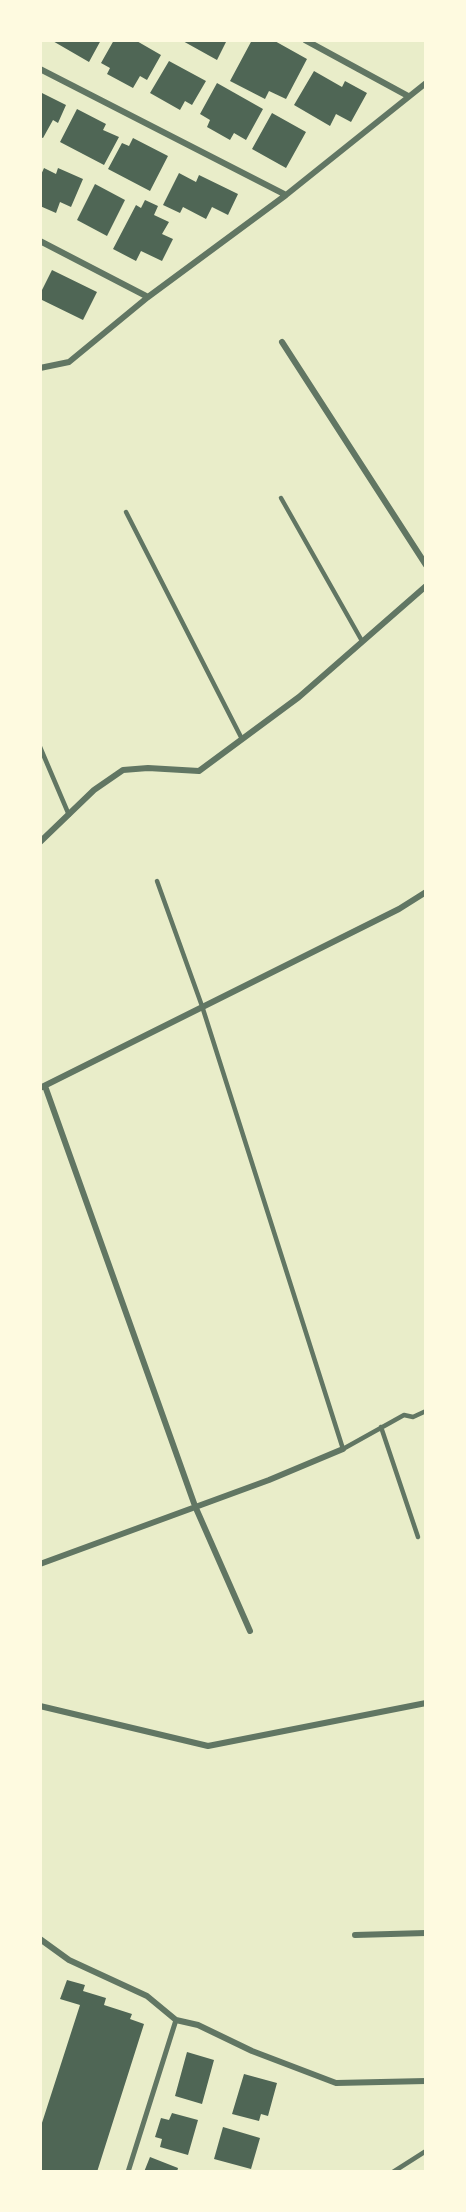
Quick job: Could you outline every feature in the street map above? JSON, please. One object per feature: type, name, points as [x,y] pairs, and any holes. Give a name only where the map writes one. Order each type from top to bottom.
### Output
[{"type":"street","points":[[305,40],[408,96]]},
{"type":"street","points":[[40,69],[286,195]]},
{"type":"street","points":[[40,368],[69,362],[148,297],[286,195],[426,83]]},
{"type":"street","points":[[40,241],[148,297]]},
{"type":"street","points":[[282,342],[426,565]]},
{"type":"street","points":[[40,842],[94,790],[123,771],[148,768],[199,771],[299,697],[426,586]]},
{"type":"street","points":[[250,1631],[195,1506],[43,1087],[399,909],[426,892]]},
{"type":"street","points":[[40,1564],[268,1480],[343,1449]]},
{"type":"street","points":[[40,1706],[208,1746],[426,1703]]},
{"type":"street","points":[[355,1935],[426,1933]]},
{"type":"street","points":[[40,1939],[69,1960],[147,1996],[176,2020],[198,2025],[252,2050],[336,2083],[426,2081]]},
{"type":"street","points":[[128,2172],[176,2020]]},
{"type":"lane","points":[[281,498],[362,641]]},
{"type":"lane","points":[[126,512],[242,739]]},
{"type":"lane","points":[[40,747],[69,814]]},
{"type":"lane","points":[[157,881],[202,1006],[343,1449],[404,1415],[412,1418],[426,1411]]},
{"type":"lane","points":[[381,1428],[418,1536]]},
{"type":"lane","points":[[393,2172],[426,2151]]},
{"type":"building","points":[[51,40],[101,40],[89,62]]},
{"type":"building","points":[[114,40],[135,40],[161,55],[147,80],[140,76],[133,88],[107,74],[110,68],[101,63]]},
{"type":"building","points":[[181,40],[227,40],[217,60]]},
{"type":"building","points":[[252,40],[273,40],[307,59],[286,99],[269,91],[265,99],[230,81]]},
{"type":"building","points":[[169,61],[206,81],[192,105],[185,101],[180,110],[150,93]]},
{"type":"building","points":[[314,71],[342,87],[345,81],[367,93],[351,122],[336,114],[330,126],[294,105]]},
{"type":"building","points":[[217,83],[263,109],[246,140],[234,133],[230,140],[207,127],[210,120],[200,114]]},
{"type":"building","points":[[40,92],[66,105],[58,123],[53,120],[43,138],[40,137]]},
{"type":"building","points":[[77,109],[106,124],[103,130],[119,137],[104,165],[60,142]]},
{"type":"building","points":[[272,113],[306,132],[286,168],[252,149]]},
{"type":"building","points":[[133,138],[168,156],[150,191],[108,169],[122,143],[129,146]]},
{"type":"building","points":[[44,168],[56,174],[58,168],[83,179],[71,207],[60,202],[56,213],[40,206],[40,177]]},
{"type":"building","points":[[179,173],[196,182],[199,175],[238,194],[228,215],[212,207],[206,219],[183,207],[180,213],[163,205]]},
{"type":"building","points":[[95,184],[125,200],[107,236],[77,220]]},
{"type":"building","points":[[145,200],[158,206],[154,215],[169,222],[162,234],[173,239],[162,261],[141,251],[136,261],[113,249],[136,205],[141,208]]},
{"type":"building","points":[[52,270],[97,292],[83,320],[40,299],[40,294]]},
{"type":"building","points":[[67,1980],[85,1985],[83,1991],[106,1998],[104,2005],[132,2014],[130,2019],[144,2024],[97,2172],[40,2172],[40,2129],[80,2005],[60,1999]]},
{"type":"building","points":[[187,2052],[214,2060],[202,2104],[175,2096]]},
{"type":"building","points":[[244,2074],[277,2083],[268,2116],[261,2114],[259,2121],[232,2114]]},
{"type":"building","points":[[172,2113],[198,2120],[188,2155],[160,2147],[162,2139],[155,2137],[161,2118],[169,2120]]},
{"type":"building","points":[[223,2127],[260,2138],[251,2169],[214,2159]]},
{"type":"building","points":[[150,2157],[178,2168],[177,2172],[144,2172]]}]
